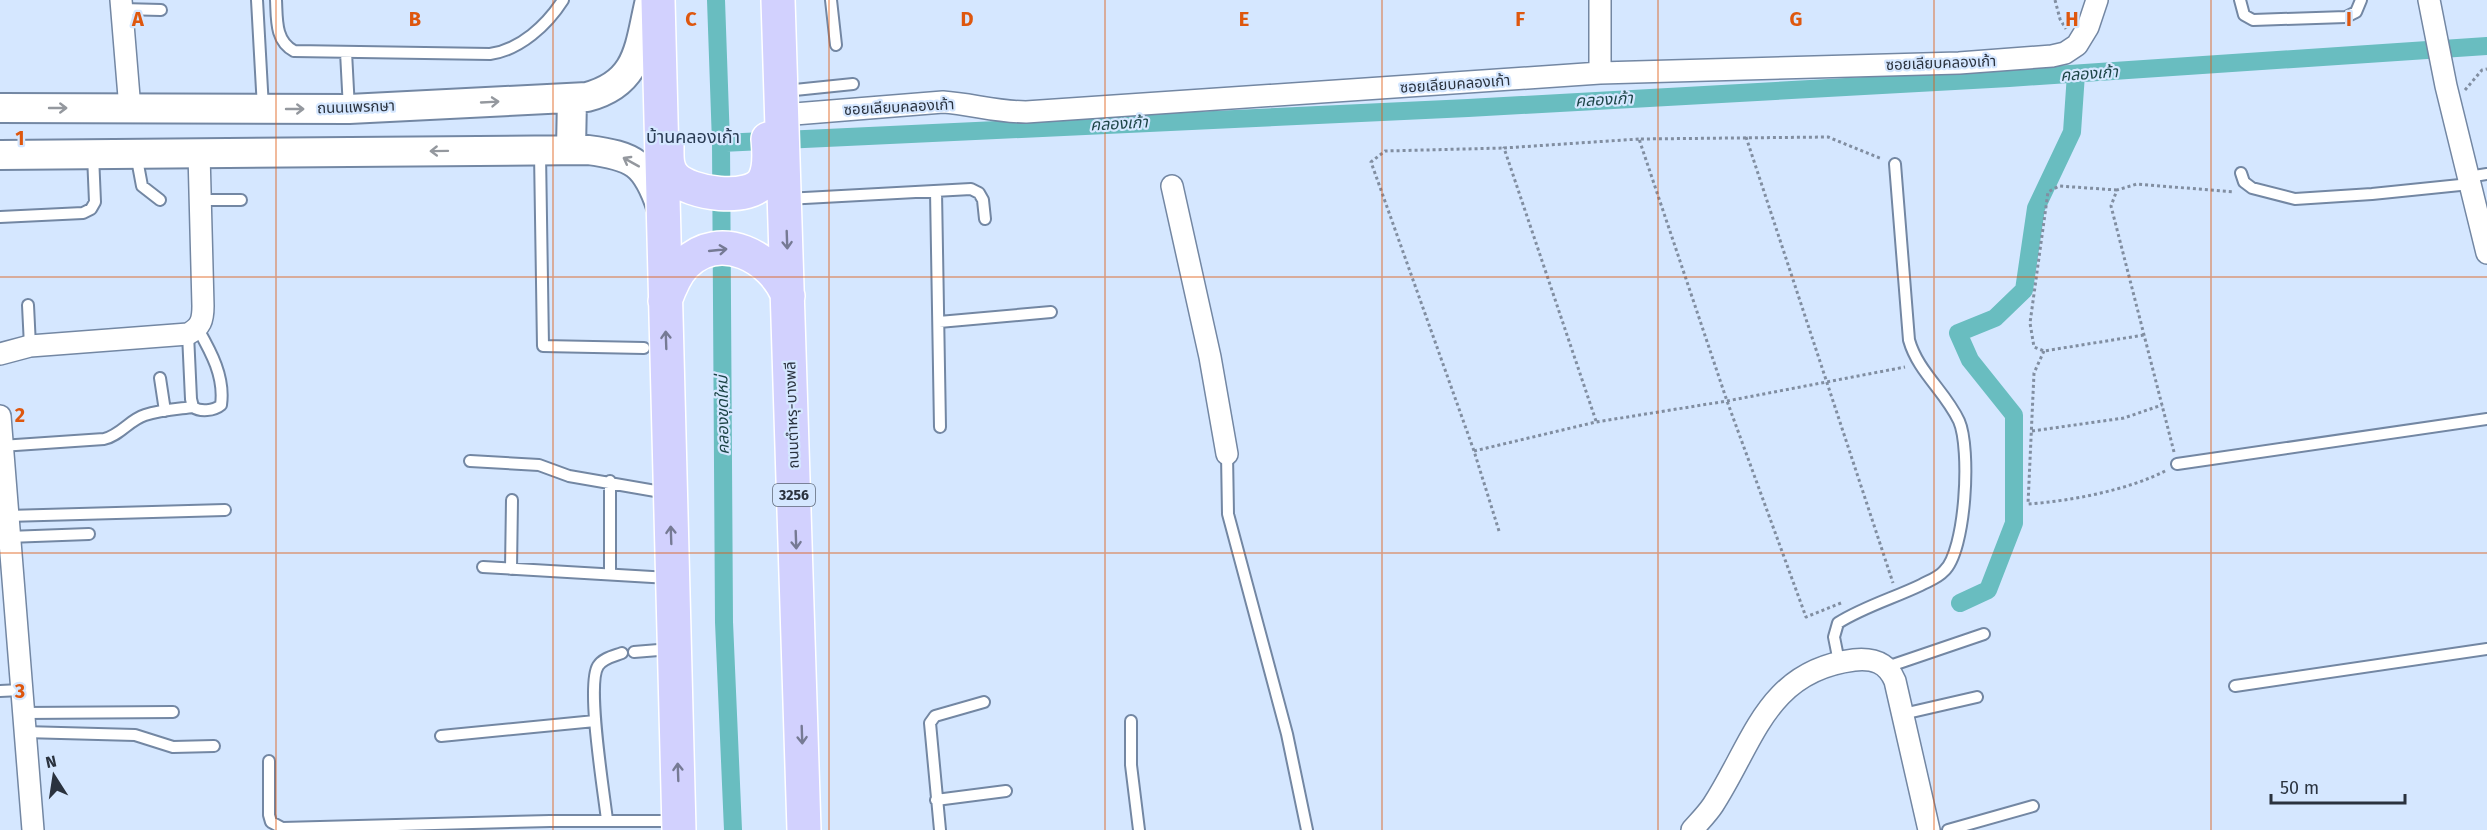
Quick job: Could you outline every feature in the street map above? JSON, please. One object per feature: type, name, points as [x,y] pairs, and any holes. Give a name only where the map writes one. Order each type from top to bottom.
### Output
[{"type":"main road","name":"ถนนแพรกษา","points":[[0,108],[349,109],[572,98],[602,93],[614,87],[629,73],[635,62],[650,0]]},
{"type":"main road","points":[[658,0],[679,825]]},
{"type":"main road","points":[[664,0],[667,161],[671,174],[684,184],[714,193],[734,194],[759,187],[776,161]]},
{"type":"main road","name":"ถนนตำหรุ-บางพลี","points":[[779,12],[776,161],[786,199],[804,830]]},
{"type":"main road","points":[[571,149],[572,98]]},
{"type":"main road","points":[[0,155],[571,149],[610,153],[631,161],[648,175],[662,209]]},
{"type":"main road","points":[[664,301],[672,283],[686,264],[701,253],[719,249],[735,250],[753,255],[763,261],[779,276],[788,296]]},
{"type":"street","points":[[1600,0],[1600,73]]},
{"type":"street","points":[[2078,45],[2088,27],[2097,0]]},
{"type":"street","points":[[2429,0],[2432,24],[2448,92],[2475,178],[2487,254]]},
{"type":"street","points":[[122,5],[130,108]]},
{"type":"street","name":"ซอยเลียบคลองเก้า","points":[[778,114],[943,102],[969,104],[1009,112],[1026,112],[1600,73],[1996,61],[2052,56],[2065,53],[2078,45]]},
{"type":"street","points":[[0,354],[30,346],[193,331],[203,318],[199,153]]},
{"type":"street","points":[[1172,186],[1210,357],[1227,454]]},
{"type":"street","points":[[0,416],[8,526],[7,597],[21,690],[33,830]]},
{"type":"street","points":[[1692,830],[1712,807],[1757,724],[1770,705],[1791,683],[1813,670],[1839,662],[1867,659],[1887,667],[1895,681],[1929,830]]},
{"type":"lane","points":[[257,0],[263,109]]},
{"type":"lane","points":[[276,0],[277,26],[285,47],[294,51],[498,53],[511,48],[533,33],[553,14],[563,0]]},
{"type":"lane","points":[[831,0],[836,45]]},
{"type":"lane","points":[[2240,0],[2244,15],[2253,20],[2346,17],[2356,12],[2361,0]]},
{"type":"lane","points":[[122,5],[161,10]]},
{"type":"lane","points":[[346,52],[349,109]]},
{"type":"lane","points":[[778,114],[853,84]]},
{"type":"lane","points":[[540,149],[543,346],[644,348]]},
{"type":"lane","points":[[135,154],[142,186],[160,200]]},
{"type":"lane","points":[[0,217],[83,213],[92,209],[95,202],[93,155]]},
{"type":"lane","points":[[1839,662],[1834,637],[1838,623],[1898,596],[1945,571],[1953,557],[1965,494],[1965,450],[1962,429],[1954,409],[1919,365],[1909,340],[1895,164]]},
{"type":"lane","points":[[2241,173],[2244,182],[2252,188],[2295,199],[2372,194],[2475,178]]},
{"type":"lane","points":[[786,199],[971,189],[979,193],[983,201],[985,219]]},
{"type":"lane","points":[[936,191],[940,427]]},
{"type":"lane","points":[[199,200],[241,200]]},
{"type":"lane","points":[[28,305],[30,346]]},
{"type":"lane","points":[[939,322],[1051,312]]},
{"type":"lane","points":[[1,441],[104,439],[116,436],[136,419],[146,414],[193,407],[199,411],[217,409],[222,399],[218,368],[193,331]]},
{"type":"lane","points":[[193,331],[193,407]]},
{"type":"lane","points":[[160,378],[165,411]]},
{"type":"lane","points":[[2177,464],[2487,419]]},
{"type":"lane","points":[[1227,454],[1228,514],[1287,734],[1307,830]]},
{"type":"lane","points":[[470,461],[539,465],[568,476],[610,481],[670,494]]},
{"type":"lane","points":[[610,481],[610,574]]},
{"type":"lane","points":[[511,568],[512,500]]},
{"type":"lane","points":[[8,526],[225,510]]},
{"type":"lane","points":[[8,526],[89,534]]},
{"type":"lane","points":[[483,567],[672,578]]},
{"type":"lane","points":[[1887,667],[1984,634]]},
{"type":"lane","points":[[607,820],[595,721],[595,673],[599,664],[607,658],[628,653],[674,649]]},
{"type":"lane","points":[[2235,686],[2487,649]]},
{"type":"lane","points":[[0,691],[21,690]]},
{"type":"lane","points":[[1903,714],[1977,697]]},
{"type":"lane","points":[[940,830],[930,723],[935,716],[984,702]]},
{"type":"lane","points":[[24,723],[173,712]]},
{"type":"lane","points":[[441,736],[595,721]]},
{"type":"lane","points":[[1131,721],[1131,765],[1140,830]]},
{"type":"lane","points":[[24,723],[135,735],[173,747],[214,746]]},
{"type":"lane","points":[[269,761],[271,822],[282,828],[364,828],[607,820],[679,825]]},
{"type":"lane","points":[[936,800],[1006,791]]},
{"type":"lane","points":[[1948,830],[2033,806]]},
{"type":"path","points":[[2055,0],[2060,18],[2078,45]]},
{"type":"path","points":[[2448,92],[2471,86],[2477,75],[2487,69]]},
{"type":"path","points":[[1746,137],[1898,596]]},
{"type":"path","points":[[1499,531],[1474,451],[1371,162],[1385,151],[1504,148],[1639,139],[1828,137],[1895,164]]},
{"type":"path","points":[[1639,139],[1727,401],[1806,617],[1850,599]]},
{"type":"path","points":[[1504,148],[1596,422]]},
{"type":"path","points":[[2144,335],[2044,351],[2034,347],[2030,323],[2048,192],[2059,186],[2116,190],[2137,184],[2239,192]]},
{"type":"path","points":[[2044,351],[2034,373],[2028,504],[2092,494],[2153,477],[2177,464],[2111,206],[2116,190]]},
{"type":"path","points":[[1474,451],[1596,422],[1727,401],[1919,365]]},
{"type":"path","points":[[2032,431],[2124,418],[2162,405]]},
{"type":"path","points":[[1882,586],[1893,582]]},
{"type":"waterway","name":"คลองขุดใหม่","points":[[716,0],[721,143],[724,622],[733,830]]},
{"type":"waterway","name":"คลองเก้า","points":[[721,143],[1468,108],[2009,78],[2487,46]]},
{"type":"waterway","points":[[1960,603],[1988,590],[2014,523],[2014,415],[1970,360],[1958,333],[1995,318],[2024,290],[2036,208],[2072,132],[2076,74]]},
{"type":"district","name":"บ้านคลองเก้า","points":[[693,137]]}]
